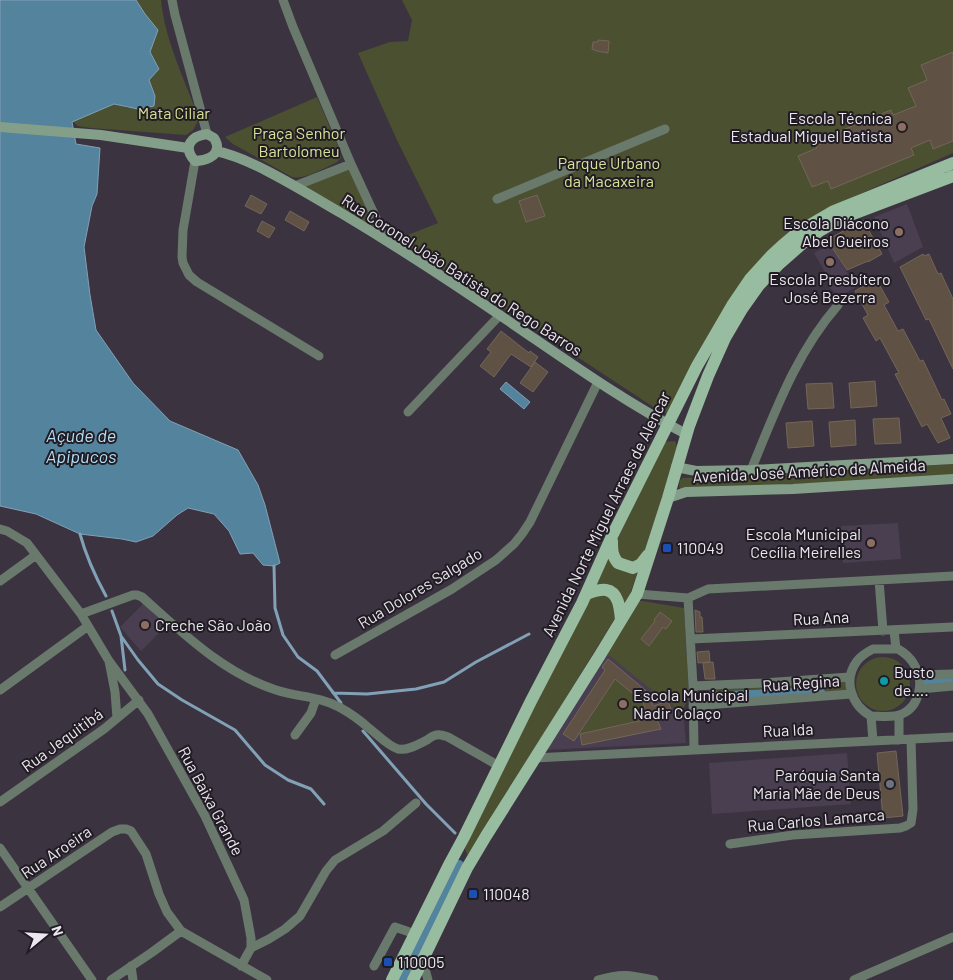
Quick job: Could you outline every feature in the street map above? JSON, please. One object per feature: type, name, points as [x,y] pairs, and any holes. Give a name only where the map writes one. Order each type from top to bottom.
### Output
[{"type":"main road","name":"Avenida Norte Miguel Arraes de Alencar","points":[[392,980],[586,594],[667,424],[697,366],[733,304],[750,279],[771,256],[798,232],[834,211],[953,163]]},
{"type":"main road","points":[[413,980],[467,868],[637,594],[668,498],[686,434],[725,338],[742,309],[759,285],[778,264],[821,230],[840,219],[953,176]]},
{"type":"main road","points":[[612,536],[612,551],[618,563],[633,568],[641,564],[649,554]]},
{"type":"main road","points":[[586,594],[605,589],[612,592],[617,598],[621,620]]},
{"type":"street","points":[[172,0],[207,134]]},
{"type":"street","points":[[283,0],[292,27],[350,164],[386,240]]},
{"type":"street","points":[[0,127],[101,135],[188,148]]},
{"type":"street","points":[[497,198],[665,129]]},
{"type":"street","points":[[195,161],[201,161],[212,156],[217,146],[214,138],[207,134],[200,135],[190,143],[188,148],[195,161],[183,230],[183,263],[189,276],[319,356]]},
{"type":"street","name":"Rua Coronel João Batista do Rego Barros","points":[[216,151],[231,154],[295,186],[386,240],[598,382],[686,434]]},
{"type":"street","points":[[295,186],[350,164]]},
{"type":"street","points":[[751,470],[782,394],[792,375],[815,335],[838,305]]},
{"type":"street","points":[[408,412],[500,315]]},
{"type":"street","name":"Rua Dolores Salgado","points":[[335,655],[452,589],[496,560],[514,544],[530,522],[598,382]]},
{"type":"street","name":"Avenida José Américo de Almeida","points":[[676,467],[696,471],[751,470],[953,460]]},
{"type":"street","name":"Avenida José Américo de Almeida","points":[[668,498],[686,492],[793,489],[953,479]]},
{"type":"street","points":[[0,529],[7,531],[26,543],[81,614],[109,661],[115,692],[117,718]]},
{"type":"street","points":[[0,581],[36,555]]},
{"type":"street","points":[[637,594],[688,598],[708,589],[953,576]]},
{"type":"street","points":[[879,580],[883,631]]},
{"type":"street","points":[[81,614],[137,595],[142,597],[187,637],[229,668],[276,690],[316,699],[339,707],[399,750],[407,749],[433,736],[441,735],[448,737],[498,766]]},
{"type":"street","points":[[688,598],[693,686],[694,750]]},
{"type":"street","points":[[0,690],[88,626]]},
{"type":"street","name":"Rua Ana","points":[[691,639],[953,627]]},
{"type":"street","points":[[894,630],[896,649]]},
{"type":"street","points":[[872,631],[873,649]]},
{"type":"street","points":[[873,649],[896,649],[910,658],[919,675],[920,689],[917,699],[909,710],[899,715],[871,716],[856,704],[851,694],[850,677],[852,669],[864,654],[873,649]]},
{"type":"street","name":"Rua Baixa Grande","points":[[109,661],[148,714],[205,816],[244,900],[251,948]]},
{"type":"street","points":[[919,675],[953,674]]},
{"type":"street","name":"Rua Regina","points":[[693,686],[850,677]]},
{"type":"street","points":[[920,689],[953,686]]},
{"type":"street","name":"Rua Regina","points":[[693,706],[851,694]]},
{"type":"street","points":[[295,735],[311,713],[316,699]]},
{"type":"street","name":"Rua Jequitibá","points":[[0,802],[65,757],[139,700]]},
{"type":"street","points":[[899,715],[899,740]]},
{"type":"street","points":[[871,716],[873,741]]},
{"type":"street","name":"Rua Ida","points":[[534,758],[953,737]]},
{"type":"street","name":"Rua Carlos Lamarca","points":[[730,844],[793,835],[878,830],[906,826],[911,823],[913,817],[911,739]]},
{"type":"street","points":[[241,966],[251,948],[269,940],[300,916],[326,871],[336,860],[384,831],[416,802]]},
{"type":"street","name":"Rua Aroeira","points":[[0,908],[112,832],[126,829],[131,830],[146,854],[158,894],[167,912],[181,931]]},
{"type":"street","points":[[0,848],[92,980]]},
{"type":"street","points":[[374,966],[395,927],[414,934]]},
{"type":"street","points":[[111,980],[181,931],[267,980]]},
{"type":"street","points":[[854,980],[866,978],[953,938]]},
{"type":"street","points":[[422,962],[428,980]]},
{"type":"street","points":[[131,966],[133,980]]},
{"type":"street","points":[[598,980],[616,975],[632,975],[654,980]]},
{"type":"shaded area","name":"Escola Diácono Abel Gueiros","points":[[907,204],[923,247],[894,263],[874,217]]},
{"type":"shaded area","name":"Escola Presbítero José Bezerra","points":[[830,244],[856,287],[839,297],[830,288],[822,274],[825,272],[814,253]]},
{"type":"shaded area","name":"Escola Municipal Cecília Meirelles","points":[[898,523],[901,559],[843,563],[841,526]]},
{"type":"shaded area","name":"Creche São João","points":[[144,603],[169,623],[141,651],[120,627]]},
{"type":"shaded area","name":"Escola Municipal Nadir Colaço","points":[[607,654],[662,697],[668,698],[676,710],[683,710],[686,743],[546,750]]},
{"type":"shaded area","points":[[847,753],[851,804],[712,814],[709,763]]},
{"type":"green space","name":"Mata Ciliar","points":[[136,0],[161,0],[171,45],[199,119],[193,130],[186,135],[91,128],[78,126],[72,121],[114,104],[128,108],[155,96],[148,80],[159,68],[150,52],[145,14]]},
{"type":"green space","name":"Parque Urbano da Macaxeira","points":[[402,0],[953,0],[953,153],[837,204],[788,232],[671,410],[667,413],[661,412],[398,239],[438,223],[396,138],[358,53],[390,42],[408,41],[412,20]]},
{"type":"green space","name":"Praça Senhor Bartolomeu","points":[[317,97],[340,151],[341,158],[337,162],[314,173],[303,177],[292,177],[233,144],[225,137]]},
{"type":"green space","name":"Praça Senhor Bartolomeu","points":[[350,167],[379,237],[300,186]]},
{"type":"green space","points":[[675,441],[677,447],[661,503],[630,594],[468,856],[464,847],[612,551],[663,442]]},
{"type":"green space","points":[[953,464],[953,476],[681,490],[679,487],[680,480],[683,478]]},
{"type":"green space","points":[[639,601],[684,608],[689,696],[683,710],[676,710],[668,698],[662,698],[607,654]]},
{"type":"green space","points":[[883,657],[893,659],[902,665],[908,674],[910,684],[908,694],[902,703],[893,709],[883,711],[873,709],[864,703],[858,694],[856,684],[858,674],[864,665],[873,659]]},
{"type":"green space","points":[[615,679],[643,702],[648,719],[580,734],[580,733]]},
{"type":"green space","points":[[850,679],[851,693],[694,705],[694,692]]},
{"type":"water","name":"Açude de Apipucos","points":[[0,0],[136,0],[158,30],[150,52],[159,69],[149,80],[155,96],[154,106],[138,109],[114,104],[72,122],[76,144],[100,148],[97,194],[92,206],[84,247],[96,330],[133,383],[170,421],[238,450],[258,485],[265,505],[280,563],[274,566],[263,565],[253,553],[240,554],[229,531],[214,514],[188,508],[153,536],[136,542],[80,534],[36,514],[0,506]]},
{"type":"water","points":[[506,382],[530,402],[524,409],[500,389]]},
{"type":"building","points":[[598,40],[609,41],[608,53],[592,49],[593,42],[598,42]]},
{"type":"building","name":"Escola Técnica Estadual Miguel Batista","points":[[953,52],[953,141],[933,149],[930,140],[911,148],[914,155],[831,189],[828,181],[812,187],[798,156],[817,148],[816,146],[823,143],[821,139],[891,110],[893,115],[916,106],[908,88],[927,80],[921,65]]},
{"type":"building","points":[[251,195],[267,204],[261,214],[245,206]]},
{"type":"building","points":[[537,195],[545,216],[526,222],[519,201]]},
{"type":"building","points":[[290,211],[309,222],[304,231],[285,220]]},
{"type":"building","points":[[863,220],[882,254],[847,270],[827,240]]},
{"type":"building","points":[[262,221],[275,228],[269,238],[257,231]]},
{"type":"building","points":[[923,254],[924,256],[929,254],[938,274],[941,273],[953,299],[953,369],[929,319],[926,320],[900,267]]},
{"type":"building","points":[[876,279],[889,302],[884,305],[898,331],[903,329],[920,361],[923,360],[942,400],[944,399],[951,414],[941,418],[950,438],[938,443],[927,424],[922,427],[895,374],[899,373],[880,338],[876,341],[863,318],[868,315],[855,291]]},
{"type":"building","points":[[501,331],[529,353],[530,351],[538,357],[531,367],[511,354],[494,377],[480,366],[491,352],[487,349]]},
{"type":"building","points":[[535,362],[548,372],[533,392],[520,383]]},
{"type":"building","points":[[875,381],[877,406],[851,408],[849,383]]},
{"type":"building","points":[[832,383],[834,408],[808,409],[806,384]]},
{"type":"building","points":[[899,418],[901,443],[875,444],[873,419]]},
{"type":"building","points":[[855,420],[856,445],[831,447],[829,422]]},
{"type":"building","points":[[812,421],[814,446],[788,448],[786,423]]},
{"type":"building","points":[[695,610],[700,612],[700,617],[702,617],[703,632],[696,632]]},
{"type":"building","points":[[660,612],[672,621],[666,629],[663,627],[649,646],[641,639]]},
{"type":"building","points":[[709,651],[710,662],[698,663],[697,652]]},
{"type":"building","points":[[608,659],[650,694],[653,706],[668,701],[671,709],[655,715],[661,729],[582,745],[580,734],[648,719],[643,702],[615,679],[574,741],[563,734],[605,670],[602,667]]},
{"type":"building","points":[[713,662],[715,679],[705,679],[703,663]]},
{"type":"building","name":"Paróquia Santa Maria Mãe de Deus","points":[[896,751],[903,816],[883,818],[877,753]]},
{"type":"waterway","points":[[80,534],[91,566],[106,596]]},
{"type":"waterway","points":[[274,566],[275,608],[283,635],[298,657],[317,671],[341,703]]},
{"type":"waterway","points":[[112,611],[121,636],[158,684],[235,730],[265,765],[288,780],[311,789],[324,804]]},
{"type":"waterway","points":[[333,693],[367,694],[416,689],[444,682],[476,662],[529,634]]},
{"type":"waterway","points":[[121,636],[125,670]]},
{"type":"waterway","points":[[925,681],[953,680]]},
{"type":"waterway","points":[[703,697],[820,692]]},
{"type":"waterway","points":[[363,731],[426,804],[455,833]]},
{"type":"waterway","points":[[402,980],[459,865]]},
{"type":"place","name":"Escola Técnica Estadual Miguel Batista","points":[[902,127]]},
{"type":"place","name":"Escola Diácono Abel Gueiros","points":[[899,232]]},
{"type":"place","name":"Escola Presbítero José Bezerra","points":[[830,262]]},
{"type":"place","name":"Escola Municipal Cecília Meirelles","points":[[871,543]]},
{"type":"place","name":"110049","points":[[667,548]]},
{"type":"place","name":"Creche São João","points":[[145,625]]},
{"type":"place","name":"Busto de....","points":[[884,681]]},
{"type":"place","name":"Escola Municipal Nadir Colaço","points":[[623,704]]},
{"type":"place","name":"Paróquia Santa Maria Mãe de Deus","points":[[890,784]]},
{"type":"place","name":"110048","points":[[473,894]]},
{"type":"place","name":"110005","points":[[388,962]]}]
